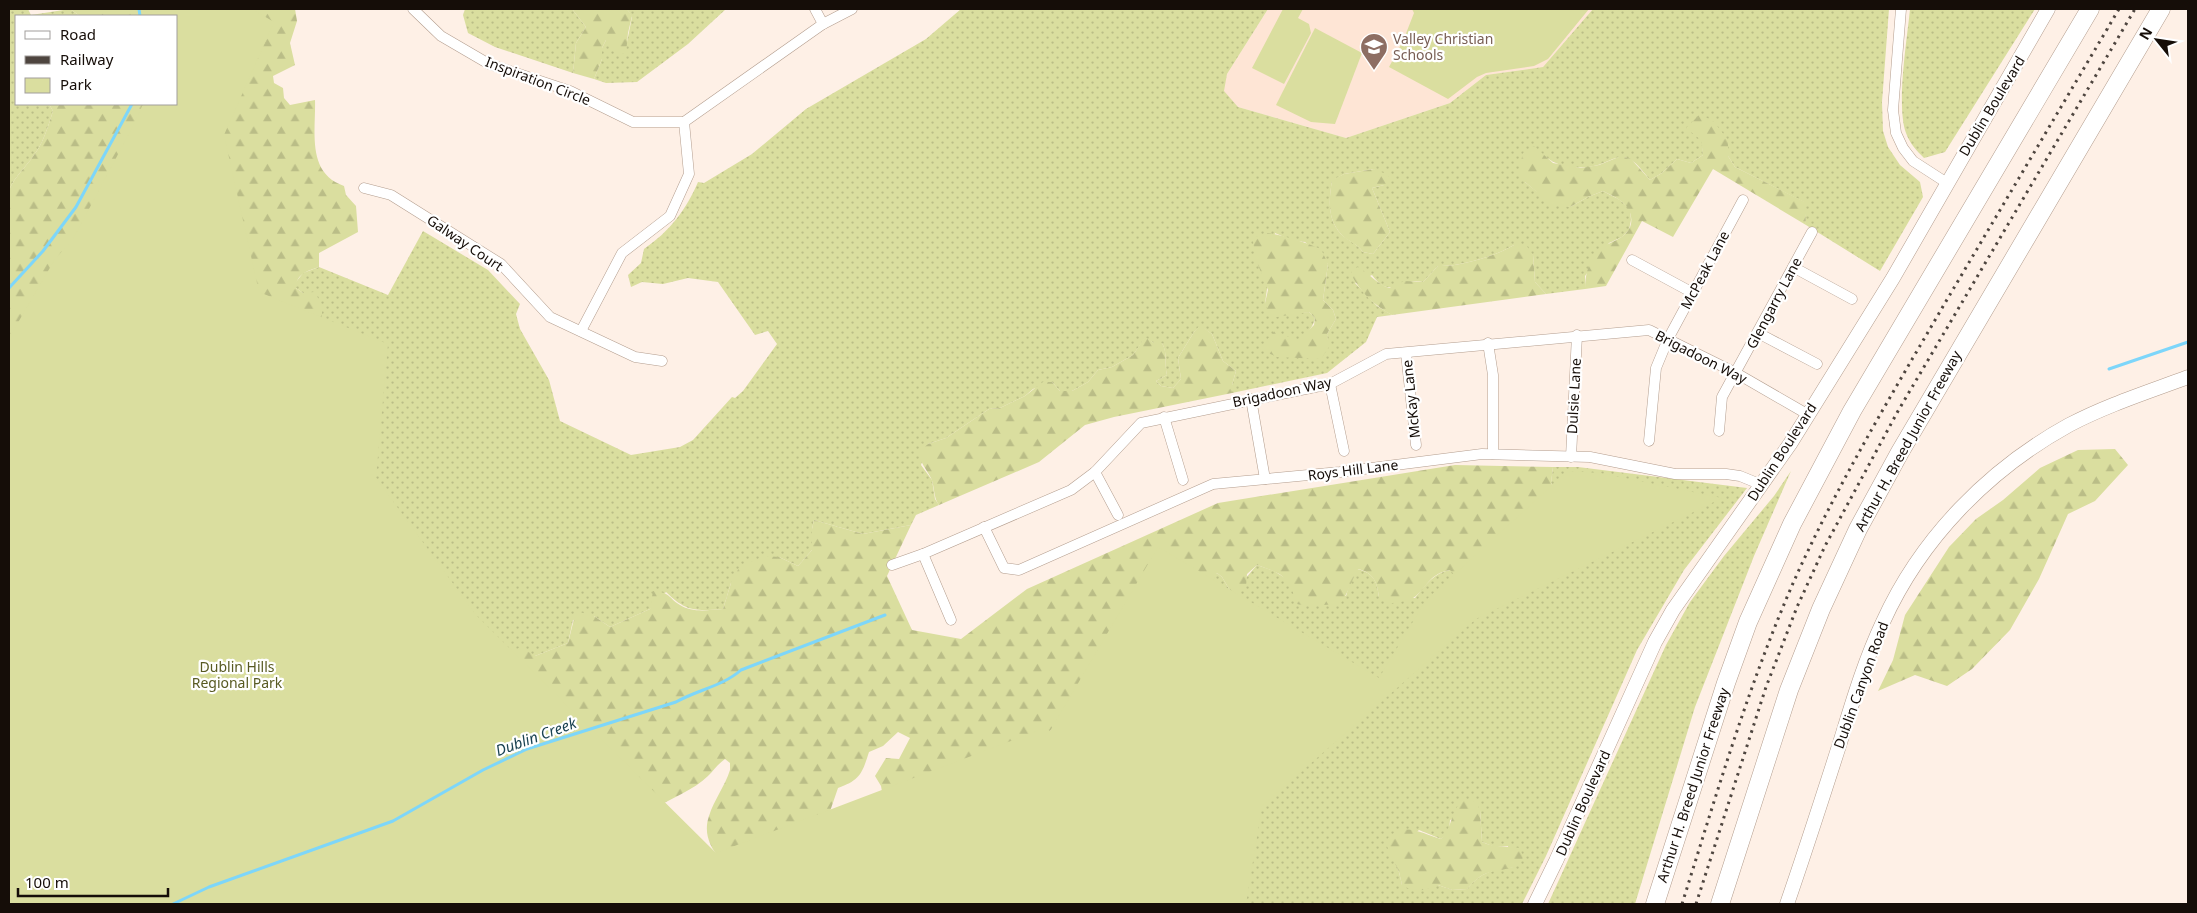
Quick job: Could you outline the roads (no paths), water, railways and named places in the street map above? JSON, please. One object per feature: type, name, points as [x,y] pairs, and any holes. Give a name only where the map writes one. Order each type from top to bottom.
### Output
[{"type":"highway","name":"Arthur H. Breed Junior Freeway","points":[[1656,904],[1726,683],[1756,603],[1795,518],[1849,417],[2090,9]]},
{"type":"highway","name":"Arthur H. Breed Junior Freeway","points":[[1720,904],[1789,690],[1821,609],[1858,529],[1918,421],[2161,9]]},
{"type":"street","name":"Inspiration Circle","points":[[413,9],[441,36],[489,64],[570,91],[633,122],[684,122]]},
{"type":"street","points":[[815,9],[823,24]]},
{"type":"street","points":[[581,331],[622,253],[670,216],[689,174],[684,122],[823,24],[852,9]]},
{"type":"street","points":[[1901,9],[1893,110],[1896,133],[1903,148],[1913,161],[1946,183]]},
{"type":"street","name":"Dublin Boulevard","points":[[1535,904],[1655,642],[1672,610],[1762,485],[1893,278],[1946,183],[2048,9]]},
{"type":"street","name":"Galway Court","points":[[364,188],[391,194],[501,264],[550,317],[635,357],[662,361]]},
{"type":"street","name":"McPeak Lane","points":[[1649,440],[1656,368],[1668,339],[1743,200]]},
{"type":"street","name":"Glengarry Lane","points":[[1719,431],[1722,397],[1812,232]]},
{"type":"street","points":[[1632,260],[1693,293]]},
{"type":"street","points":[[1793,267],[1852,299]]},
{"type":"street","name":"Brigadoon Way","points":[[892,565],[923,554],[1070,490],[1095,472],[1141,423],[1330,384],[1386,354],[1577,335],[1649,330],[1736,373],[1807,414]]},
{"type":"street","points":[[1758,333],[1817,364]]},
{"type":"street","name":"Dulsie Lane","points":[[1570,457],[1577,335]]},
{"type":"street","points":[[1488,344],[1492,374],[1493,454]]},
{"type":"street","name":"McKay Lane","points":[[1406,353],[1416,445]]},
{"type":"street","name":"Dublin Canyon Road","points":[[1787,904],[1872,646],[1898,592],[1924,551],[1974,495],[2031,448],[2091,414],[2188,377]]},
{"type":"street","points":[[1330,384],[1344,451]]},
{"type":"street","points":[[1251,399],[1265,479]]},
{"type":"street","points":[[1164,417],[1184,480]]},
{"type":"street","name":"Roys Hill Lane","points":[[984,527],[1004,568],[1019,570],[1213,484],[1340,472],[1482,454],[1610,460],[1675,474],[1733,475],[1762,485]]},
{"type":"street","points":[[1095,472],[1118,515]]},
{"type":"street","points":[[923,554],[951,620]]},
{"type":"waterway","points":[[139,9],[140,15]]},
{"type":"waterway","points":[[9,288],[43,251],[76,207],[131,105]]},
{"type":"waterway","name":"Dublin Creek","points":[[2109,369],[2188,342]]},
{"type":"waterway","name":"Dublin Creek","points":[[173,904],[209,887],[393,821],[483,770],[527,749],[676,702],[718,684],[741,670],[885,615]]},
{"type":"railway","points":[[1682,904],[1747,701],[1777,621],[1828,510],[1885,406],[2119,9]]},
{"type":"railway","points":[[1696,904],[1766,687],[1797,607],[1825,546],[1898,411],[2135,9]]},
{"type":"place","name":"Valley Christian Schools","points":[[1374,71]]},
{"type":"park label","name":"Dublin Hills Regional Park","points":[[237,676]]}]
